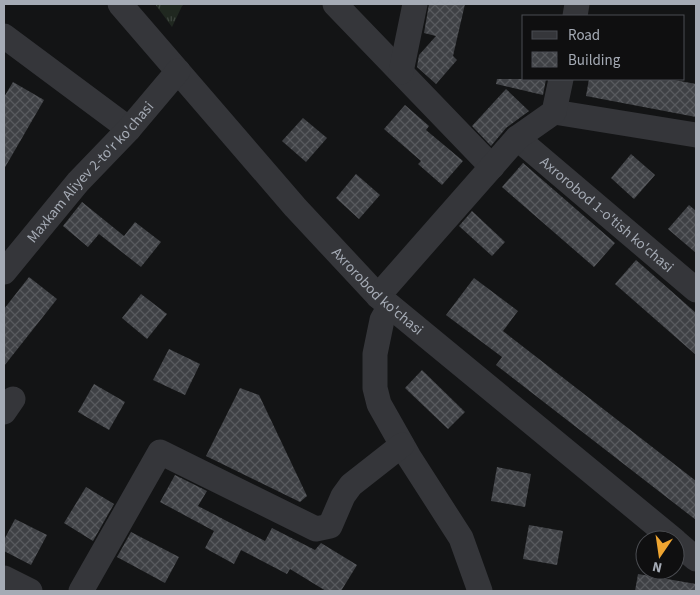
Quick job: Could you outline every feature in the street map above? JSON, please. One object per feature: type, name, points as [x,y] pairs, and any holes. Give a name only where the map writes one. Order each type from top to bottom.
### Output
[{"type":"street","name":"Axrorobod ko'chasi","points":[[120,4],[295,207],[384,301],[661,530]]},
{"type":"street","points":[[335,4],[492,168]]},
{"type":"street","points":[[401,72],[415,4]]},
{"type":"street","points":[[4,36],[129,129]]},
{"type":"street","name":"Maxkam Aliyev 2-to'r ko'chasi","points":[[4,272],[78,182],[129,129],[178,71]]},
{"type":"street","points":[[480,591],[461,538],[402,445],[379,404],[375,388],[375,354],[384,301],[517,138],[554,112],[561,80]]},
{"type":"street","points":[[554,112],[696,135]]},
{"type":"street","name":"Axrorobod 1-o'tish ko'chasi","points":[[517,138],[696,290]]},
{"type":"street","points":[[81,591],[160,452],[316,529],[330,526],[343,496],[351,485],[402,445]]},
{"type":"street","name":"Axrorobod ko'chasi","points":[[685,550],[696,559]]},
{"type":"street","points":[[4,578],[30,591]]},
{"type":"green space","points":[[155,4],[183,4],[172,27]]},
{"type":"building","points":[[429,4],[465,4],[453,56],[457,60],[436,84],[417,67],[419,55],[436,36],[424,33]]},
{"type":"building","points":[[497,79],[546,80],[543,95],[496,84]]},
{"type":"building","points":[[589,80],[674,80],[696,84],[696,117],[586,96]]},
{"type":"building","points":[[13,82],[44,100],[4,169],[4,97]]},
{"type":"building","points":[[506,89],[529,111],[506,128],[491,146],[472,126]]},
{"type":"building","points":[[405,105],[429,126],[426,130],[463,161],[442,185],[418,164],[421,161],[384,129]]},
{"type":"building","points":[[303,118],[327,138],[306,162],[282,141]]},
{"type":"building","points":[[631,154],[655,175],[634,199],[611,178]]},
{"type":"building","points":[[523,163],[615,243],[594,267],[502,187]]},
{"type":"building","points":[[356,174],[380,195],[359,219],[336,198]]},
{"type":"building","points":[[82,202],[124,236],[135,222],[161,242],[141,267],[99,234],[88,247],[63,226]]},
{"type":"building","points":[[689,205],[696,211],[696,253],[668,229]]},
{"type":"building","points":[[472,211],[505,242],[492,256],[459,226]]},
{"type":"building","points":[[636,260],[696,313],[696,355],[615,284]]},
{"type":"building","points":[[29,277],[57,299],[4,366],[4,309]]},
{"type":"building","points":[[474,278],[518,311],[503,331],[696,481],[696,520],[496,365],[502,357],[446,315]]},
{"type":"building","points":[[141,294],[167,314],[147,339],[122,318]]},
{"type":"building","points":[[169,349],[200,364],[185,395],[153,380]]},
{"type":"building","points":[[422,370],[465,412],[448,429],[405,388]]},
{"type":"building","points":[[94,384],[125,402],[109,430],[78,412]]},
{"type":"building","points":[[240,388],[259,395],[307,496],[300,502],[206,456]]},
{"type":"building","points":[[497,467],[531,474],[525,507],[491,501]]},
{"type":"building","points":[[175,475],[207,491],[198,506],[265,541],[272,528],[315,550],[321,543],[357,565],[341,591],[326,591],[290,569],[287,574],[241,550],[234,564],[205,548],[214,531],[160,502]]},
{"type":"building","points":[[86,487],[114,504],[93,541],[64,523]]},
{"type":"building","points":[[15,519],[47,535],[31,565],[4,551],[4,540]]},
{"type":"building","points":[[529,525],[563,531],[557,565],[523,559]]},
{"type":"building","points":[[131,532],[179,557],[165,583],[117,557]]},
{"type":"building","points":[[637,580],[673,580],[696,584],[696,591],[635,591]]}]
